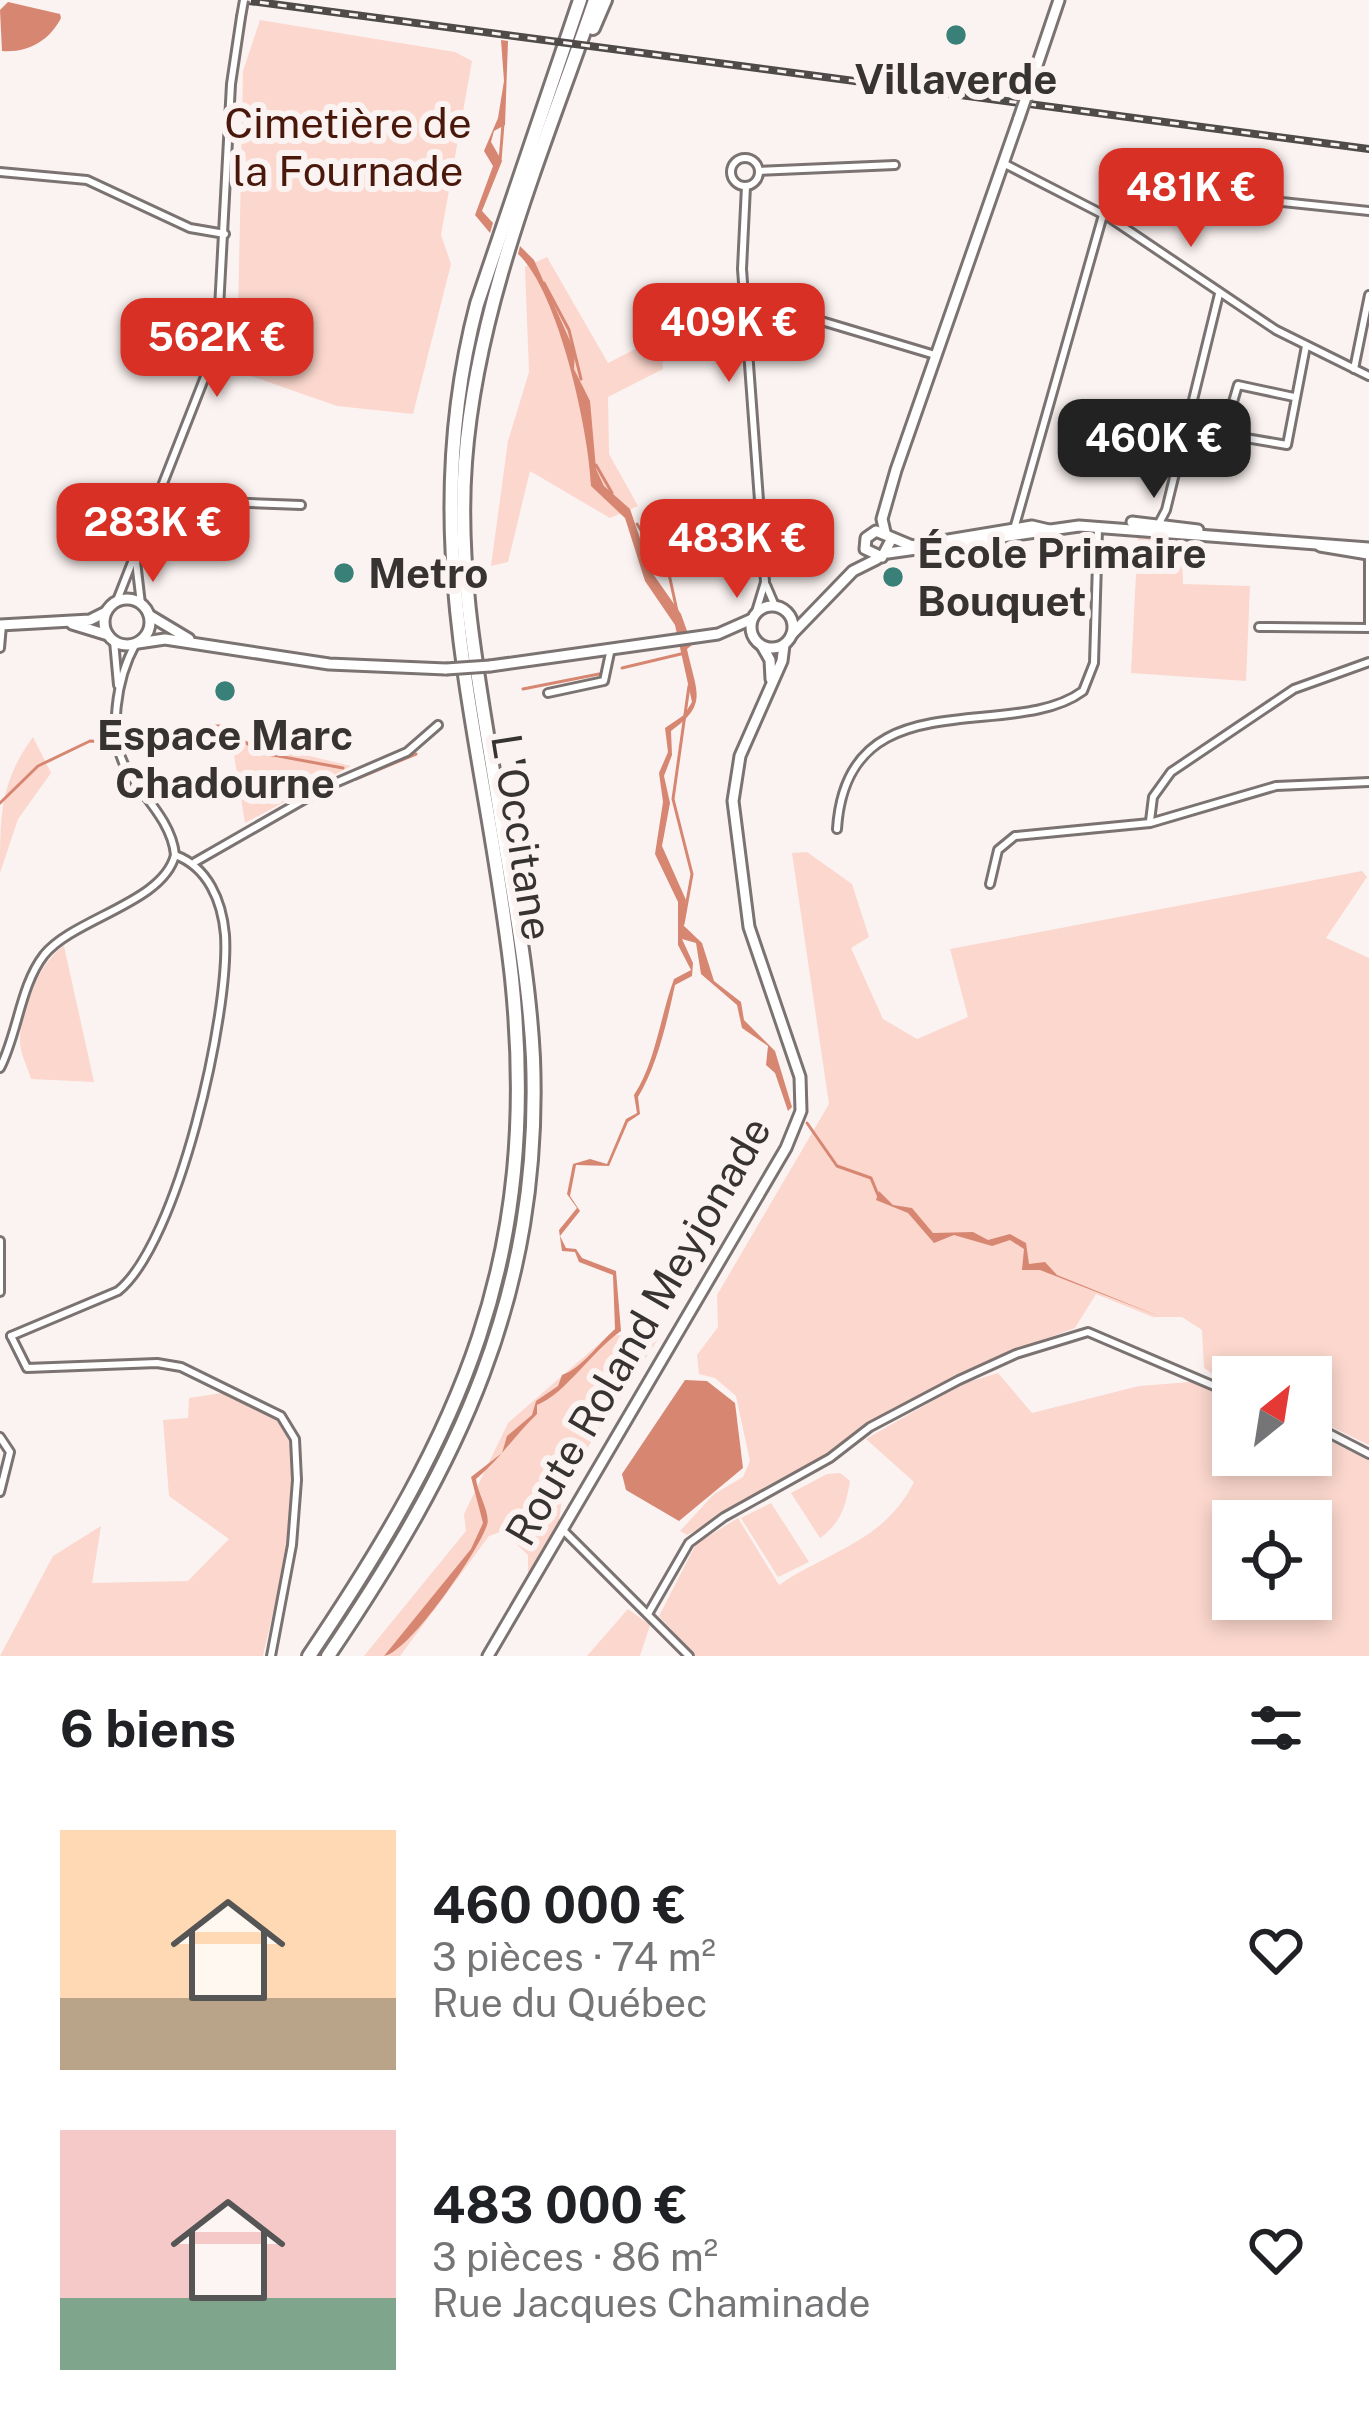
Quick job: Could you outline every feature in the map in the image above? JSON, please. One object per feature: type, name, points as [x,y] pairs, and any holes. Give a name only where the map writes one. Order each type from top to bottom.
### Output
[{"type":"highway","name":"L'Occitane","points":[[309,1656],[377,1553],[441,1440],[475,1357],[502,1253],[516,1139],[517,1055],[511,976],[453,615],[450,460],[464,352],[477,304],[580,0]]},
{"type":"highway","name":"L'Occitane","points":[[328,1656],[430,1495],[459,1437],[488,1370],[523,1229],[534,1113],[532,1054],[524,964],[470,617],[465,463],[484,334],[595,0]]},
{"type":"highway","points":[[571,71],[605,0]]},
{"type":"main road","points":[[884,556],[888,536],[882,519],[896,470],[1059,0]]},
{"type":"main road","points":[[856,566],[896,470]]},
{"type":"main road","points":[[980,538],[1032,526],[1052,531]]},
{"type":"main road","points":[[866,540],[888,536],[912,545],[1052,531],[1157,527],[1369,552]]},
{"type":"main road","points":[[866,540],[884,556]]},
{"type":"main road","points":[[856,566],[942,543]]},
{"type":"main road","name":"Route Roland Meyjonade","points":[[488,1656],[786,1148],[801,1112],[800,1076],[759,965],[735,838],[740,756],[784,645],[856,566]]},
{"type":"main road","points":[[61,622],[137,643],[199,644],[356,667],[446,669],[718,634],[754,617],[821,602]]},
{"type":"main road","points":[[1,625],[90,620],[112,607],[141,604],[149,615],[199,644]]},
{"type":"main road","points":[[111,638],[112,607]]},
{"type":"main road","points":[[780,609],[792,634]]},
{"type":"main road","points":[[137,643],[147,634],[149,615]]},
{"type":"main road","points":[[754,617],[759,644],[770,660],[772,684]]},
{"type":"main road","points":[[718,634],[784,645]]},
{"type":"street","points":[[112,607],[217,346],[231,84],[244,0]]},
{"type":"street","points":[[746,186],[732,179],[734,163],[748,159],[758,171]]},
{"type":"street","points":[[1003,163],[1103,215],[1219,295],[1306,346],[1369,376]]},
{"type":"street","points":[[754,617],[765,582],[746,316],[746,186],[758,171],[895,165]]},
{"type":"street","points":[[0,172],[87,180],[190,228],[225,235]]},
{"type":"street","points":[[1012,530],[1112,193],[1126,182],[1369,211]]},
{"type":"street","points":[[1157,527],[1166,510],[1219,295]]},
{"type":"street","points":[[1354,369],[1369,295]]},
{"type":"street","points":[[746,316],[808,317],[936,356]]},
{"type":"street","points":[[1294,397],[1238,385],[1225,429],[1228,435],[1283,447],[1297,406],[1294,397],[1306,346]]},
{"type":"street","points":[[156,490],[225,502],[301,505]]},
{"type":"street","points":[[1021,505],[1032,526]]},
{"type":"street","points":[[1166,510],[1171,528]]},
{"type":"street","points":[[837,830],[844,792],[854,773],[891,737],[925,723],[1058,705],[1083,691],[1094,663],[1102,528]]},
{"type":"street","points":[[136,551],[141,604]]},
{"type":"street","points":[[1259,627],[1350,628],[1368,623],[1369,552]]},
{"type":"street","points":[[765,582],[780,609]]},
{"type":"street","points":[[0,648],[1,625]]},
{"type":"street","points":[[0,1068],[46,952],[161,880],[175,856],[171,836],[121,753],[119,688],[111,638]]},
{"type":"street","points":[[119,688],[137,643]]},
{"type":"street","points":[[548,692],[604,681],[611,648]]},
{"type":"street","points":[[1150,823],[1154,797],[1171,772],[1294,689],[1369,662]]},
{"type":"street","points":[[195,862],[326,787],[407,752],[438,725]]},
{"type":"street","points":[[990,884],[998,850],[1015,836],[1150,823],[1276,787],[1369,782]]},
{"type":"street","points":[[10,1336],[118,1291],[131,1280],[165,1222],[212,1048],[225,954],[221,913],[195,862],[175,856]]},
{"type":"street","points":[[0,1241],[0,1292]]},
{"type":"street","points":[[0,1331],[10,1336],[27,1368],[157,1363],[181,1367],[281,1416],[295,1438],[297,1480],[292,1545],[271,1656]]},
{"type":"street","points":[[648,1614],[698,1535],[830,1458],[870,1427],[1016,1354],[1088,1332],[1212,1385]]},
{"type":"street","points":[[1332,1435],[1369,1454]]},
{"type":"street","points":[[0,1438],[10,1452],[0,1492]]},
{"type":"street","points":[[562,1529],[689,1656]]},
{"type":"green space","name":"Cimetière de la Fournade","points":[[260,20],[455,52],[472,61],[441,235],[451,264],[413,414],[337,406],[228,368],[238,316],[243,71]]},
{"type":"green space","points":[[547,257],[608,363],[661,336],[663,369],[608,397],[609,454],[638,506],[610,518],[530,471],[508,562],[491,566],[508,441],[529,372],[525,267]]},
{"type":"green space","points":[[1138,535],[1181,539],[1183,584],[1250,586],[1246,681],[1131,673]]},
{"type":"green space","points":[[33,737],[51,773],[18,819],[0,873],[4,800],[14,769]]},
{"type":"green space","points":[[231,737],[351,766],[245,823]]},
{"type":"green space","points":[[807,852],[852,884],[869,937],[851,948],[883,1019],[917,1039],[968,1017],[950,949],[1362,871],[1367,877],[1326,938],[1369,958],[1369,1445],[1332,1427],[1332,1356],[1212,1356],[1212,1374],[1204,1368],[1202,1330],[1182,1317],[1153,1317],[1096,1294],[1075,1328],[1010,1352],[891,1409],[799,1473],[687,1535],[680,1531],[714,1494],[743,1477],[750,1461],[736,1396],[715,1378],[699,1374],[697,1355],[718,1327],[717,1295],[829,1104],[792,853]]},
{"type":"green space","points":[[64,946],[94,1082],[31,1079],[21,1050],[27,1002],[47,963]]},
{"type":"green space","points":[[609,1335],[660,1336],[564,1484],[559,1521],[528,1574],[528,1555],[503,1531],[489,1536],[400,1656],[364,1656],[466,1531],[464,1514],[508,1423]]},
{"type":"green space","points":[[998,1373],[1032,1413],[1139,1386],[1191,1382],[1212,1390],[1212,1476],[1332,1476],[1332,1442],[1369,1460],[1369,1656],[696,1656],[659,1616],[696,1544],[738,1518],[779,1585],[872,1532],[902,1502],[914,1482],[866,1439],[962,1384]]},
{"type":"green space","points":[[229,1392],[282,1426],[294,1465],[286,1550],[263,1656],[0,1656],[53,1556],[101,1526],[92,1583],[188,1581],[229,1539],[169,1496],[163,1420],[188,1418],[189,1398]]},
{"type":"green space","points":[[840,1473],[850,1481],[844,1506],[820,1538],[791,1493],[827,1474]]},
{"type":"green space","points":[[771,1503],[809,1562],[778,1577],[741,1518]]},
{"type":"green space","points":[[628,1609],[650,1625],[640,1656],[587,1656]]},
{"type":"shaded area","points":[[8,2],[61,18],[37,44],[2,51],[0,10]]},
{"type":"shaded area","points":[[501,40],[508,41],[505,125],[494,131],[491,142],[502,161],[482,211],[493,223],[490,233],[475,215],[493,166],[484,151],[498,118],[504,81]]},
{"type":"shaded area","points":[[520,246],[534,260],[575,352],[574,369],[590,401],[596,469],[604,486],[630,509],[651,571],[681,614],[692,645],[687,649],[697,696],[691,713],[671,731],[672,755],[664,776],[670,803],[662,846],[686,900],[683,925],[702,943],[714,981],[741,1002],[744,1020],[775,1051],[792,1107],[788,1111],[775,1073],[766,1065],[768,1046],[742,1028],[737,1005],[701,974],[696,943],[682,939],[693,963],[692,976],[675,985],[656,1058],[638,1097],[640,1114],[628,1122],[609,1166],[576,1165],[570,1196],[580,1211],[560,1236],[566,1248],[576,1249],[582,1258],[616,1271],[621,1331],[558,1392],[537,1405],[537,1414],[502,1453],[507,1436],[532,1415],[536,1401],[558,1386],[562,1375],[615,1329],[613,1275],[579,1262],[575,1252],[562,1251],[559,1230],[577,1208],[567,1194],[573,1164],[590,1159],[607,1164],[626,1119],[637,1113],[634,1095],[652,1055],[674,979],[691,970],[678,945],[678,902],[655,854],[663,802],[659,773],[668,752],[665,728],[684,715],[692,702],[675,625],[645,581],[625,518],[591,486],[585,432],[559,330],[533,273],[518,254]]},
{"type":"shaded area","points":[[879,1191],[893,1205],[912,1208],[933,1233],[973,1232],[988,1240],[1010,1234],[1026,1243],[1029,1264],[1045,1262],[1057,1275],[1161,1317],[1040,1270],[1022,1270],[1024,1249],[1010,1240],[992,1246],[954,1235],[934,1243],[908,1213],[876,1200]]},
{"type":"shaded area","points":[[685,1380],[707,1381],[735,1403],[743,1468],[679,1521],[626,1490],[622,1474]]},
{"type":"shaded area","points":[[502,1453],[476,1479],[488,1520],[481,1538],[426,1619],[384,1656],[471,1549],[483,1523],[471,1477]]},
{"type":"waterway","points":[[500,161],[503,124]]},
{"type":"waterway","points":[[544,283],[569,330],[581,379]]},
{"type":"waterway","points":[[596,465],[612,493]]},
{"type":"waterway","points":[[637,524],[669,574],[677,611]]},
{"type":"waterway","points":[[622,668],[685,653]]},
{"type":"waterway","points":[[523,689],[599,674]]},
{"type":"waterway","points":[[683,924],[692,874],[673,799],[689,686]]},
{"type":"waterway","points":[[0,803],[38,766],[90,741],[162,745],[211,726],[220,726],[262,753],[343,768]]},
{"type":"waterway","points":[[356,779],[416,754]]},
{"type":"waterway","points":[[807,1123],[837,1166],[871,1178],[878,1195]]},
{"type":"railway","points":[[242,0],[1369,149]]},
{"type":"place","name":"Villaverde","points":[[956,35]]},
{"type":"place","name":"Metro","points":[[344,573]]},
{"type":"place","name":"École Primaire Bouquet","points":[[893,577]]},
{"type":"place","name":"Espace Marc Chadourne","points":[[225,691]]}]
